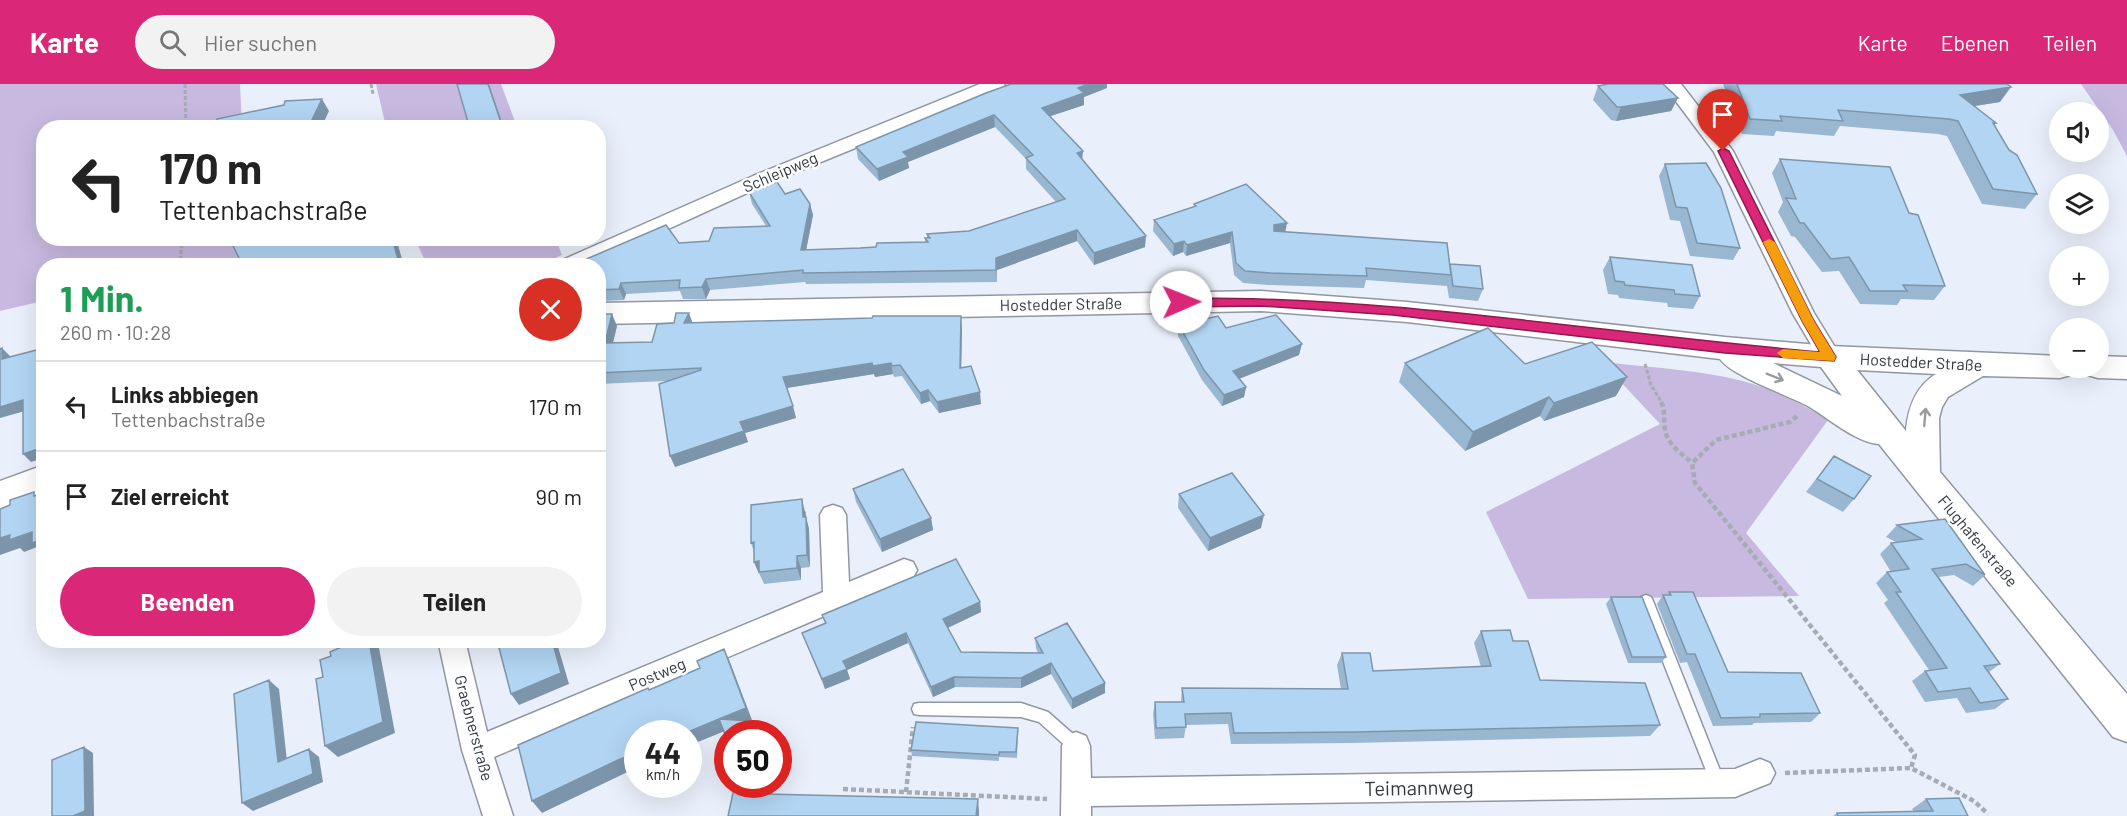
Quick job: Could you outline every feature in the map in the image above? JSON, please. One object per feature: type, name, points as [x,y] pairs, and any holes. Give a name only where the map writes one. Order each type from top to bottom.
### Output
[{"type":"main road","name":"Hostedder Straße","points":[[606,314],[1261,301],[1407,312],[1725,348],[1830,357],[2049,367]]},
{"type":"main road","points":[[1725,348],[1759,370],[1818,397],[1895,441]]},
{"type":"main road","name":"Flughafenstraße","points":[[1830,357],[1923,476],[2040,614],[2127,724]]},
{"type":"main road","points":[[1923,476],[1924,410],[1929,398],[1938,388],[1978,365]]},
{"type":"main road","points":[[2109,367],[2127,368]]},
{"type":"main road","points":[[0,495],[36,481]]},
{"type":"street","name":"Schleipweg","points":[[585,258],[760,180],[996,84]]},
{"type":"street","points":[[1672,84],[1723,151],[1808,321],[1830,357]]},
{"type":"street","points":[[832,515],[836,598]]},
{"type":"street","name":"Postweg","points":[[477,750],[904,570]]},
{"type":"street","name":"Graebnerstraße","points":[[453,648],[477,750],[498,816]]},
{"type":"street","points":[[1076,746],[1076,804]]},
{"type":"street","name":"Teimannweg","points":[[1076,804],[1736,783],[1771,773]]},
{"type":"lane","points":[[1646,601],[1718,783]]},
{"type":"lane","points":[[919,709],[1020,710],[1043,717],[1076,746]]},
{"type":"path","points":[[185,84],[186,120]]},
{"type":"path","points":[[371,84],[373,94]]},
{"type":"path","points":[[1645,364],[1651,385],[1664,407],[1665,433],[1674,447],[1692,463],[1695,483],[1915,756],[1911,768]]},
{"type":"path","points":[[1692,463],[1716,440],[1790,422],[1804,410]]},
{"type":"path","points":[[906,792],[914,725],[919,709]]},
{"type":"path","points":[[1771,773],[1911,768],[1974,801],[1988,814]]},
{"type":"path","points":[[843,789],[1047,799]]},
{"type":"shaded area","points":[[0,84],[240,84],[242,120],[36,120],[36,246],[246,246],[246,258],[36,258],[36,303],[0,311]]},
{"type":"shaded area","points":[[376,84],[501,84],[514,120],[384,120]]},
{"type":"shaded area","points":[[2081,84],[2127,84],[2127,156],[2109,124],[2109,102],[2094,102]]},
{"type":"shaded area","points":[[418,246],[559,246],[562,255],[555,258],[424,258]]},
{"type":"shaded area","points":[[1602,362],[1704,373],[1744,381],[1788,398],[1828,420],[1746,533],[1799,596],[1528,599],[1486,512],[1660,424]]},
{"type":"building","points":[[457,84],[488,84],[500,120],[467,120]]},
{"type":"building","points":[[1011,84],[1088,84],[1078,88],[1084,93],[1042,108],[1083,151],[1077,153],[1146,236],[1094,253],[1077,230],[996,258],[996,270],[803,273],[803,270],[706,279],[702,287],[679,288],[680,280],[621,283],[619,289],[606,290],[606,258],[589,258],[666,225],[679,243],[709,241],[714,228],[770,226],[749,192],[777,182],[785,194],[800,189],[810,204],[801,250],[876,247],[877,243],[928,242],[925,238],[930,238],[927,234],[969,231],[1065,199],[1026,158],[1033,155],[994,115],[903,152],[908,157],[877,169],[856,147]]},
{"type":"building","points":[[1663,84],[1678,98],[1617,107],[1598,86]]},
{"type":"building","points":[[1737,84],[2007,84],[2011,87],[1960,95],[1996,123],[1993,123],[2009,150],[2017,155],[2037,194],[1993,189],[1958,121],[1838,110],[1843,121],[1780,116],[1782,121],[1750,119]]},
{"type":"building","points":[[322,99],[312,120],[217,120],[284,105],[285,101]]},
{"type":"building","points":[[1780,159],[1890,167],[1909,213],[1918,215],[1945,286],[1903,285],[1907,291],[1870,291],[1849,257],[1831,259],[1804,223],[1800,223],[1786,198],[1796,199]]},
{"type":"building","points":[[1706,163],[1721,188],[1740,248],[1697,243],[1687,208],[1676,207],[1665,164]]},
{"type":"building","points":[[1246,184],[1287,223],[1274,225],[1274,231],[1447,243],[1451,275],[1366,268],[1367,276],[1245,271],[1236,263],[1232,232],[1187,245],[1184,241],[1174,244],[1154,220],[1196,206],[1194,204]]},
{"type":"building","points":[[233,246],[394,246],[398,258],[239,258]]},
{"type":"building","points":[[1610,257],[1692,265],[1700,296],[1675,294],[1674,290],[1625,285],[1624,282],[1615,281]]},
{"type":"building","points":[[1450,264],[1480,266],[1483,289],[1453,286]]},
{"type":"building","points":[[676,313],[689,313],[684,323],[872,318],[873,316],[961,316],[960,368],[971,366],[980,392],[937,402],[928,390],[920,393],[900,365],[892,366],[891,363],[873,366],[872,363],[783,377],[793,406],[740,422],[744,431],[670,456],[659,384],[701,370],[701,368],[606,373],[606,343],[652,342],[657,324],[674,323]]},
{"type":"building","points":[[606,314],[612,314],[606,339]]},
{"type":"building","points":[[1276,315],[1302,344],[1233,371],[1246,387],[1224,395],[1204,370],[1179,325],[1218,316],[1226,328]]},
{"type":"building","points":[[1488,328],[1525,364],[1592,342],[1627,377],[1554,403],[1549,397],[1473,432],[1405,363]]},
{"type":"building","points":[[2,348],[2,359],[36,350],[36,450],[23,454],[23,400],[0,407],[0,349]]},
{"type":"building","points":[[1834,456],[1871,476],[1854,499],[1817,479]]},
{"type":"building","points":[[903,469],[931,518],[880,539],[853,489]]},
{"type":"building","points":[[1232,473],[1264,515],[1210,538],[1179,494]]},
{"type":"building","points":[[34,492],[34,496],[36,495],[36,542],[32,543],[32,532],[9,540],[10,535],[0,538],[0,509],[10,505],[10,500]]},
{"type":"building","points":[[802,499],[803,517],[806,517],[807,555],[797,556],[797,568],[759,572],[759,561],[754,562],[754,542],[751,543],[751,505]]},
{"type":"building","points":[[1945,519],[1985,575],[1966,564],[1932,569],[2000,664],[1984,666],[2008,699],[1980,703],[1970,688],[1938,692],[1925,671],[1947,668],[1896,592],[1901,592],[1887,572],[1909,569],[1891,543],[1922,539],[1897,525]]},
{"type":"building","points":[[956,559],[980,602],[943,619],[961,652],[1043,653],[1035,638],[1067,623],[1105,683],[1072,699],[1051,663],[1021,678],[954,677],[931,687],[906,633],[843,661],[847,669],[822,679],[802,633],[826,623],[822,615]]},
{"type":"building","points":[[1669,592],[1693,592],[1728,672],[1801,673],[1820,713],[1760,714],[1760,717],[1721,718],[1695,654],[1687,654],[1663,595],[1671,595]]},
{"type":"building","points":[[1611,597],[1642,597],[1666,657],[1632,657]]},
{"type":"building","points":[[1510,630],[1513,641],[1528,641],[1540,680],[1645,683],[1660,725],[1234,733],[1231,713],[1185,714],[1186,727],[1156,728],[1155,702],[1184,702],[1182,688],[1348,689],[1342,653],[1370,653],[1373,671],[1491,666],[1481,631]]},
{"type":"building","points":[[339,648],[370,648],[383,722],[325,746],[316,679],[323,677],[320,660],[331,656],[330,652]]},
{"type":"building","points":[[499,648],[554,648],[561,673],[511,694]]},
{"type":"building","points":[[724,649],[746,708],[702,726],[702,720],[624,720],[624,758],[532,801],[518,745],[648,688],[649,690],[700,668],[697,661]]},
{"type":"building","points":[[269,680],[278,762],[309,749],[313,774],[242,803],[234,694]]},
{"type":"building","points":[[916,722],[1018,728],[1016,752],[999,752],[999,755],[911,750]]},
{"type":"building","points":[[84,747],[85,811],[73,816],[52,816],[52,760]]},
{"type":"building","points":[[792,795],[978,799],[976,816],[728,816],[732,798],[792,798]]},
{"type":"building","points":[[1959,798],[1968,816],[1838,816],[1837,813],[1933,811],[1926,799]]},
{"type":"slow traffic","points":[[1769,242],[1808,321],[1830,357],[1783,353]]},
{"type":"route","points":[[1181,302],[1261,301],[1393,310],[1725,348],[1830,357],[1808,321],[1723,151]]}]
